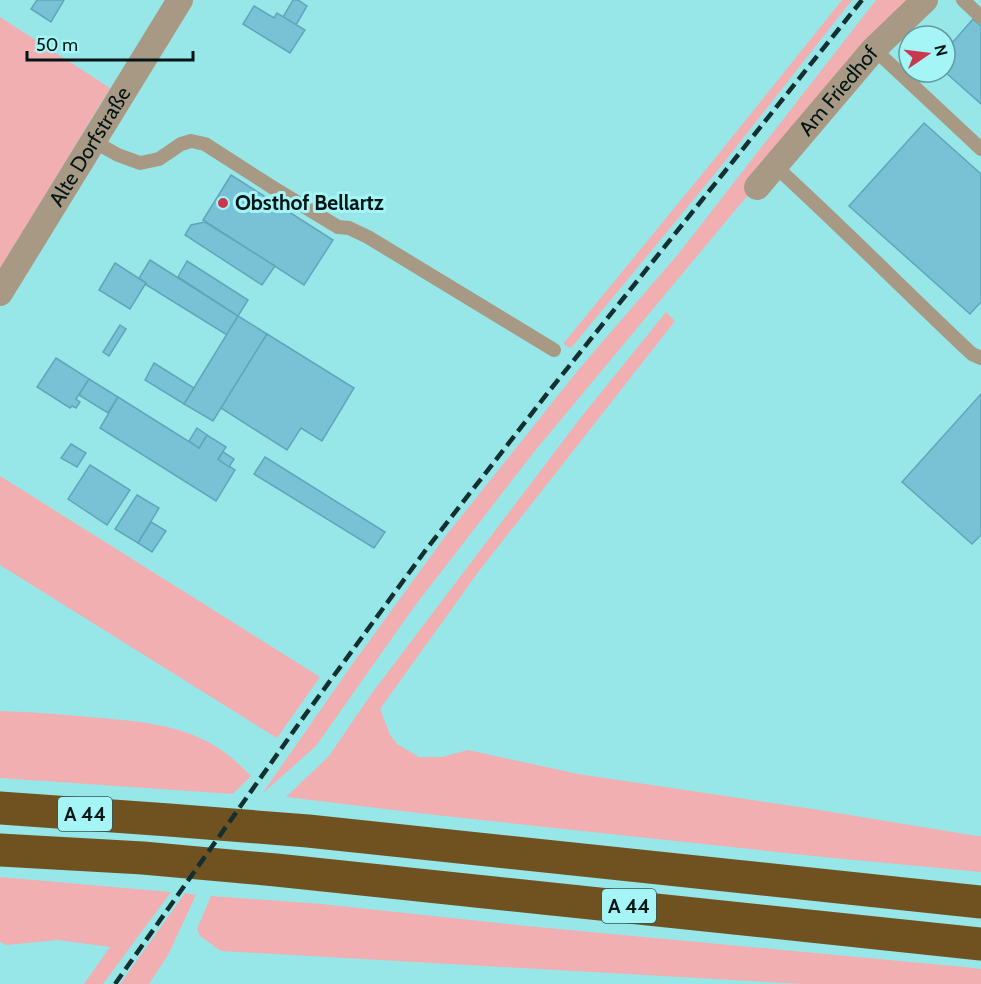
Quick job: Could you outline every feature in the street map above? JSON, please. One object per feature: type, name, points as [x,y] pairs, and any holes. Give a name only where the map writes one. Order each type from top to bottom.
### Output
[{"type":"highway","name":"A 44","points":[[0,808],[308,831],[981,902]]},
{"type":"highway","name":"A 44","points":[[0,850],[143,858],[276,870],[981,944]]},
{"type":"street","name":"Alte Dorfstraße","points":[[0,293],[180,0]]},
{"type":"street","name":"Am Friedhof","points":[[757,187],[874,49],[925,0]]},
{"type":"lane","points":[[963,0],[981,17]]},
{"type":"lane","points":[[874,49],[981,149]]},
{"type":"lane","points":[[93,141],[118,155],[140,163],[159,159],[181,144],[191,141],[205,144],[328,221],[368,237],[554,350]]},
{"type":"lane","points":[[775,166],[972,354],[981,358]]},
{"type":"shaded area","points":[[842,0],[852,0],[718,170],[571,348],[563,344],[712,162]]},
{"type":"shaded area","points":[[876,0],[916,0],[872,46],[534,452],[414,607],[316,746],[262,794],[444,538],[579,369],[679,253]]},
{"type":"shaded area","points":[[0,17],[110,88],[0,269]]},
{"type":"shaded area","points":[[666,312],[675,321],[479,571],[380,709],[390,735],[397,744],[419,757],[442,757],[468,750],[578,774],[981,836],[981,872],[823,857],[286,797],[329,756],[372,693],[582,416]]},
{"type":"shaded area","points":[[0,476],[320,677],[277,738],[0,565]]},
{"type":"shaded area","points":[[0,711],[114,719],[179,730],[211,743],[251,776],[233,794],[0,778]]},
{"type":"shaded area","points":[[0,877],[171,892],[103,984],[84,984],[110,947],[58,940],[7,945],[0,942]]},
{"type":"shaded area","points":[[185,893],[196,895],[168,955],[149,984],[120,984]]},
{"type":"shaded area","points":[[211,896],[322,904],[527,926],[964,967],[981,969],[981,984],[803,984],[221,951],[200,936],[197,929]]},
{"type":"building","points":[[37,0],[64,0],[51,22],[31,9]]},
{"type":"building","points":[[293,0],[298,0],[307,6],[296,25],[283,17]]},
{"type":"building","points":[[254,6],[274,18],[277,13],[305,30],[290,53],[243,24]]},
{"type":"building","points":[[973,19],[981,26],[981,104],[957,83],[957,37]]},
{"type":"building","points":[[924,123],[981,174],[981,302],[970,314],[849,206]]},
{"type":"building","points":[[231,175],[333,240],[304,285],[203,220]]},
{"type":"building","points":[[205,222],[275,266],[262,285],[185,235],[191,225]]},
{"type":"building","points":[[150,260],[238,316],[227,335],[145,284],[139,278]]},
{"type":"building","points":[[187,261],[248,300],[238,316],[178,277]]},
{"type":"building","points":[[115,263],[146,283],[130,309],[99,290]]},
{"type":"building","points":[[238,316],[267,334],[213,421],[184,404]]},
{"type":"building","points":[[120,325],[126,329],[109,356],[103,352]]},
{"type":"building","points":[[267,334],[354,388],[322,441],[301,428],[287,450],[221,408]]},
{"type":"building","points":[[56,358],[89,379],[76,399],[80,402],[76,408],[72,406],[70,408],[37,387]]},
{"type":"building","points":[[154,363],[194,388],[184,404],[145,380]]},
{"type":"building","points":[[89,379],[118,397],[108,413],[79,395]]},
{"type":"building","points":[[981,394],[981,535],[972,544],[902,482]]},
{"type":"building","points":[[118,397],[199,448],[207,435],[226,447],[218,459],[235,470],[216,501],[100,428]]},
{"type":"building","points":[[197,428],[207,435],[199,448],[189,441]]},
{"type":"building","points":[[71,444],[86,453],[77,467],[61,458]]},
{"type":"building","points":[[223,452],[234,459],[229,467],[218,459]]},
{"type":"building","points":[[265,457],[385,532],[374,548],[254,474]]},
{"type":"building","points":[[90,465],[130,490],[107,525],[68,499]]},
{"type":"building","points":[[137,495],[159,508],[138,543],[115,529]]},
{"type":"building","points":[[151,522],[166,531],[152,552],[138,543]]},
{"type":"railway","points":[[115,984],[300,722],[425,551],[550,390],[862,0]]},
{"type":"place","name":"Obsthof Bellartz","points":[[223,203]]}]
